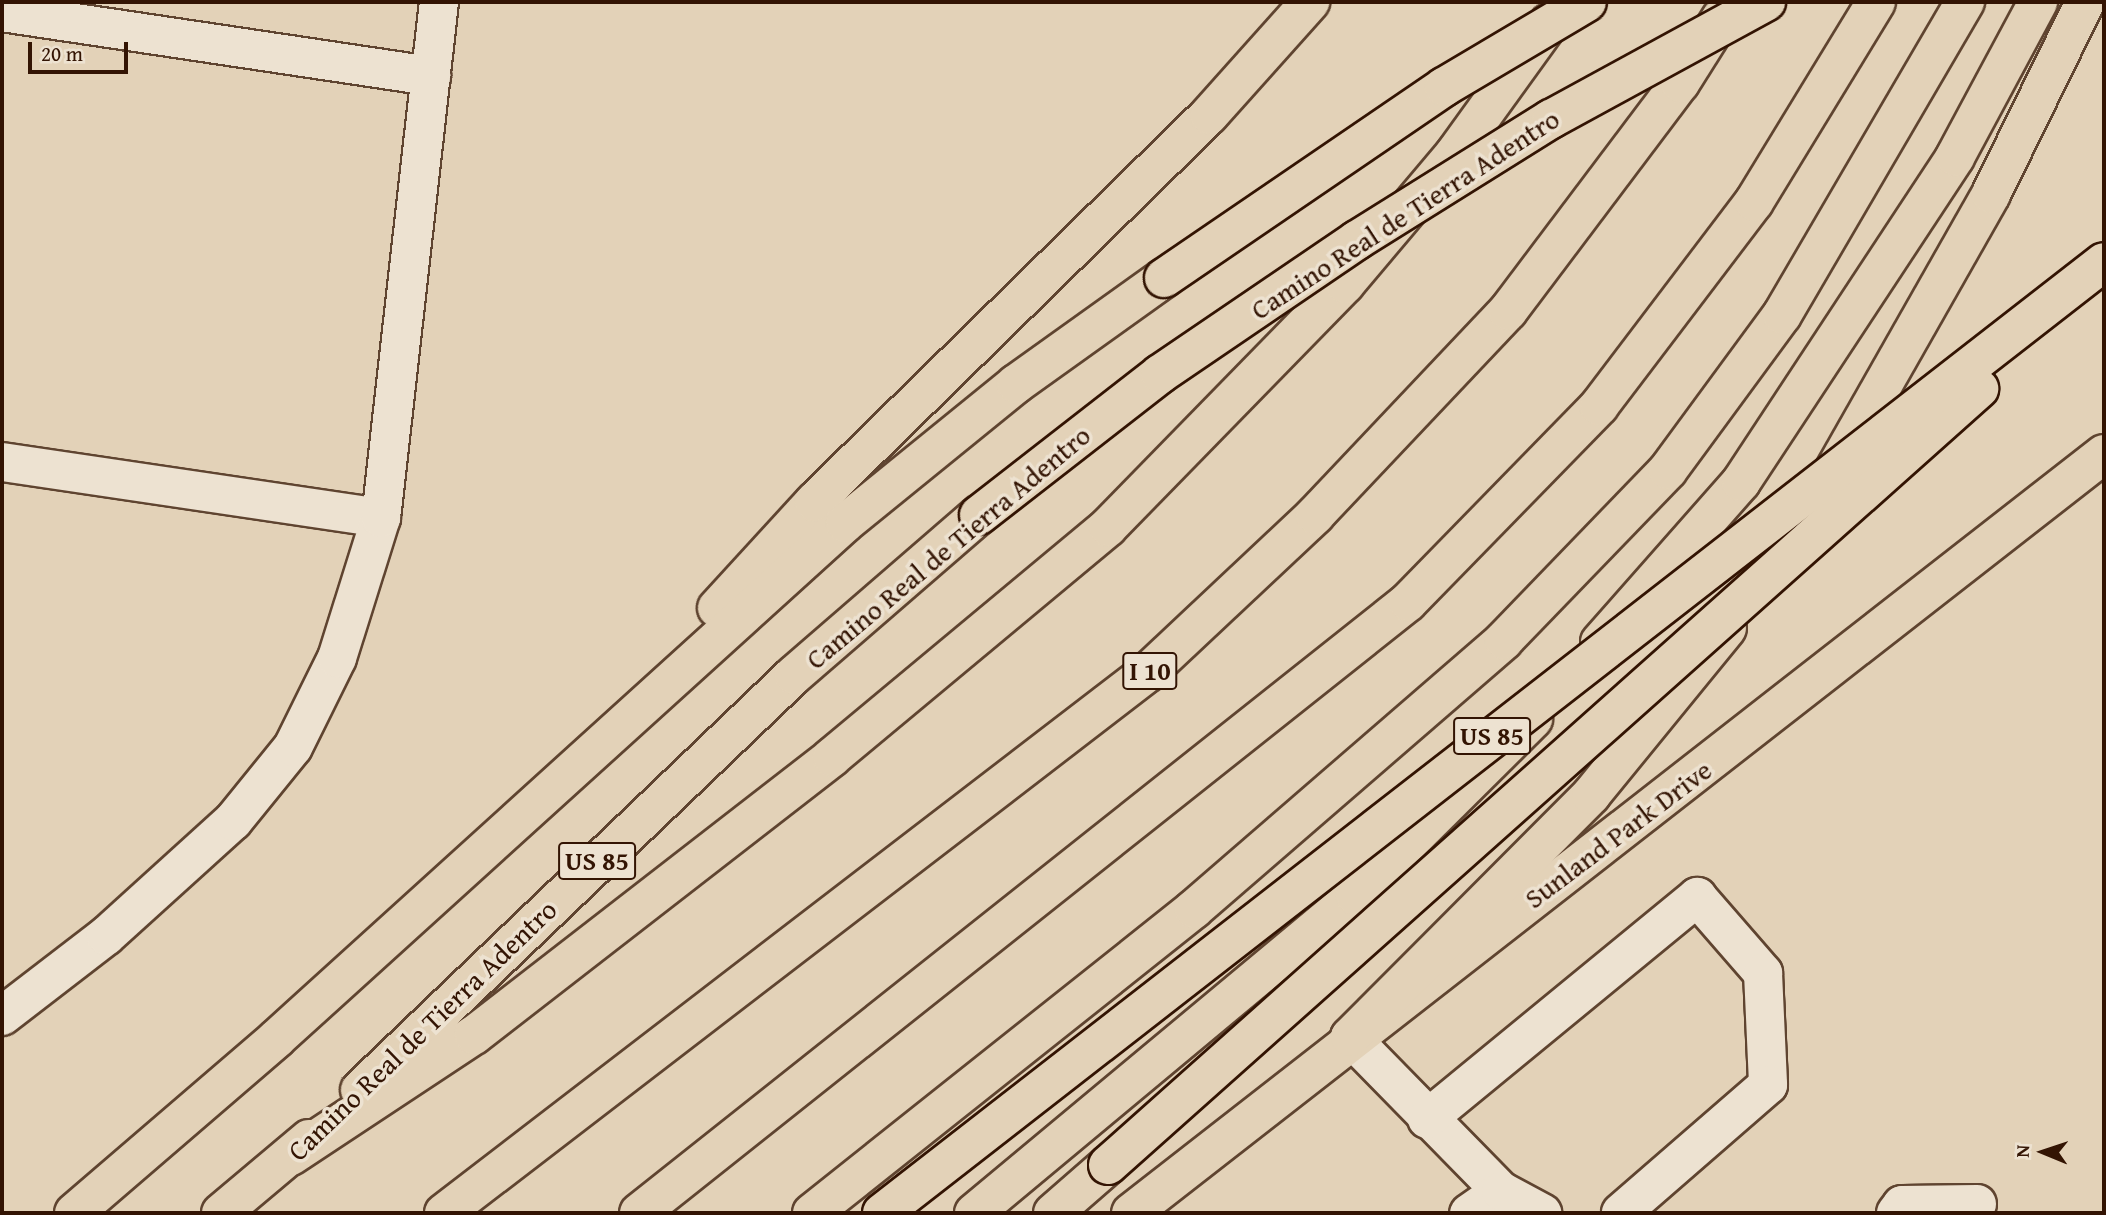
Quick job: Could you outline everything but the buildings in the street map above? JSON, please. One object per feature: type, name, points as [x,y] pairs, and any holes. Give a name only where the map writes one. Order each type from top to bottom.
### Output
[{"type":"main road","points":[[571,768],[814,502],[1209,116],[1310,2]]},
{"type":"main road","points":[[291,1156],[474,1035],[832,757],[1108,527],[1345,284],[1456,152],[1564,2]]},
{"type":"main road","points":[[74,1213],[845,523],[1017,384],[1164,278],[1444,88],[1587,2]]},
{"type":"main road","name":"I 10","points":[[444,1213],[1167,654],[1315,515],[1508,311],[1681,83],[1732,2]]},
{"type":"main road","name":"Camino Real de Tierra Adentro","points":[[221,1213],[291,1156],[785,684],[979,515],[1160,374],[1357,240],[1552,119],[1766,2]]},
{"type":"main road","points":[[639,1213],[1408,602],[1599,406],[1754,202],[1851,50],[1876,2]]},
{"type":"main road","points":[[812,1213],[1194,909],[1504,640],[1668,470],[1783,315],[1907,110],[1965,2]]},
{"type":"main road","points":[[974,1213],[1355,896],[1505,751],[1741,482],[1955,157],[2038,2]]},
{"type":"main road","points":[[1350,1037],[1591,795],[1757,591],[1889,384],[1991,194],[2085,2]]},
{"type":"main road","name":"US 85","points":[[882,1213],[2104,262]]},
{"type":"main road","points":[[1053,1213],[2104,277]]},
{"type":"main road","name":"Sunland Park Drive","points":[[1131,1213],[1350,1037],[2104,454]]},
{"type":"lane","points":[[2,1016],[151,898],[275,772],[337,658],[382,518],[439,2]]},
{"type":"lane","points":[[2,12],[431,76]]},
{"type":"lane","points":[[2,462],[382,518]]},
{"type":"lane","points":[[1427,1119],[1697,897],[1763,972],[1768,1085],[1621,1213]]},
{"type":"lane","points":[[1350,1037],[1427,1119],[1501,1191],[1542,1213]]},
{"type":"lane","points":[[1469,1213],[1501,1191]]},
{"type":"lane","points":[[1896,1213],[1902,1205],[1978,1210]]}]
